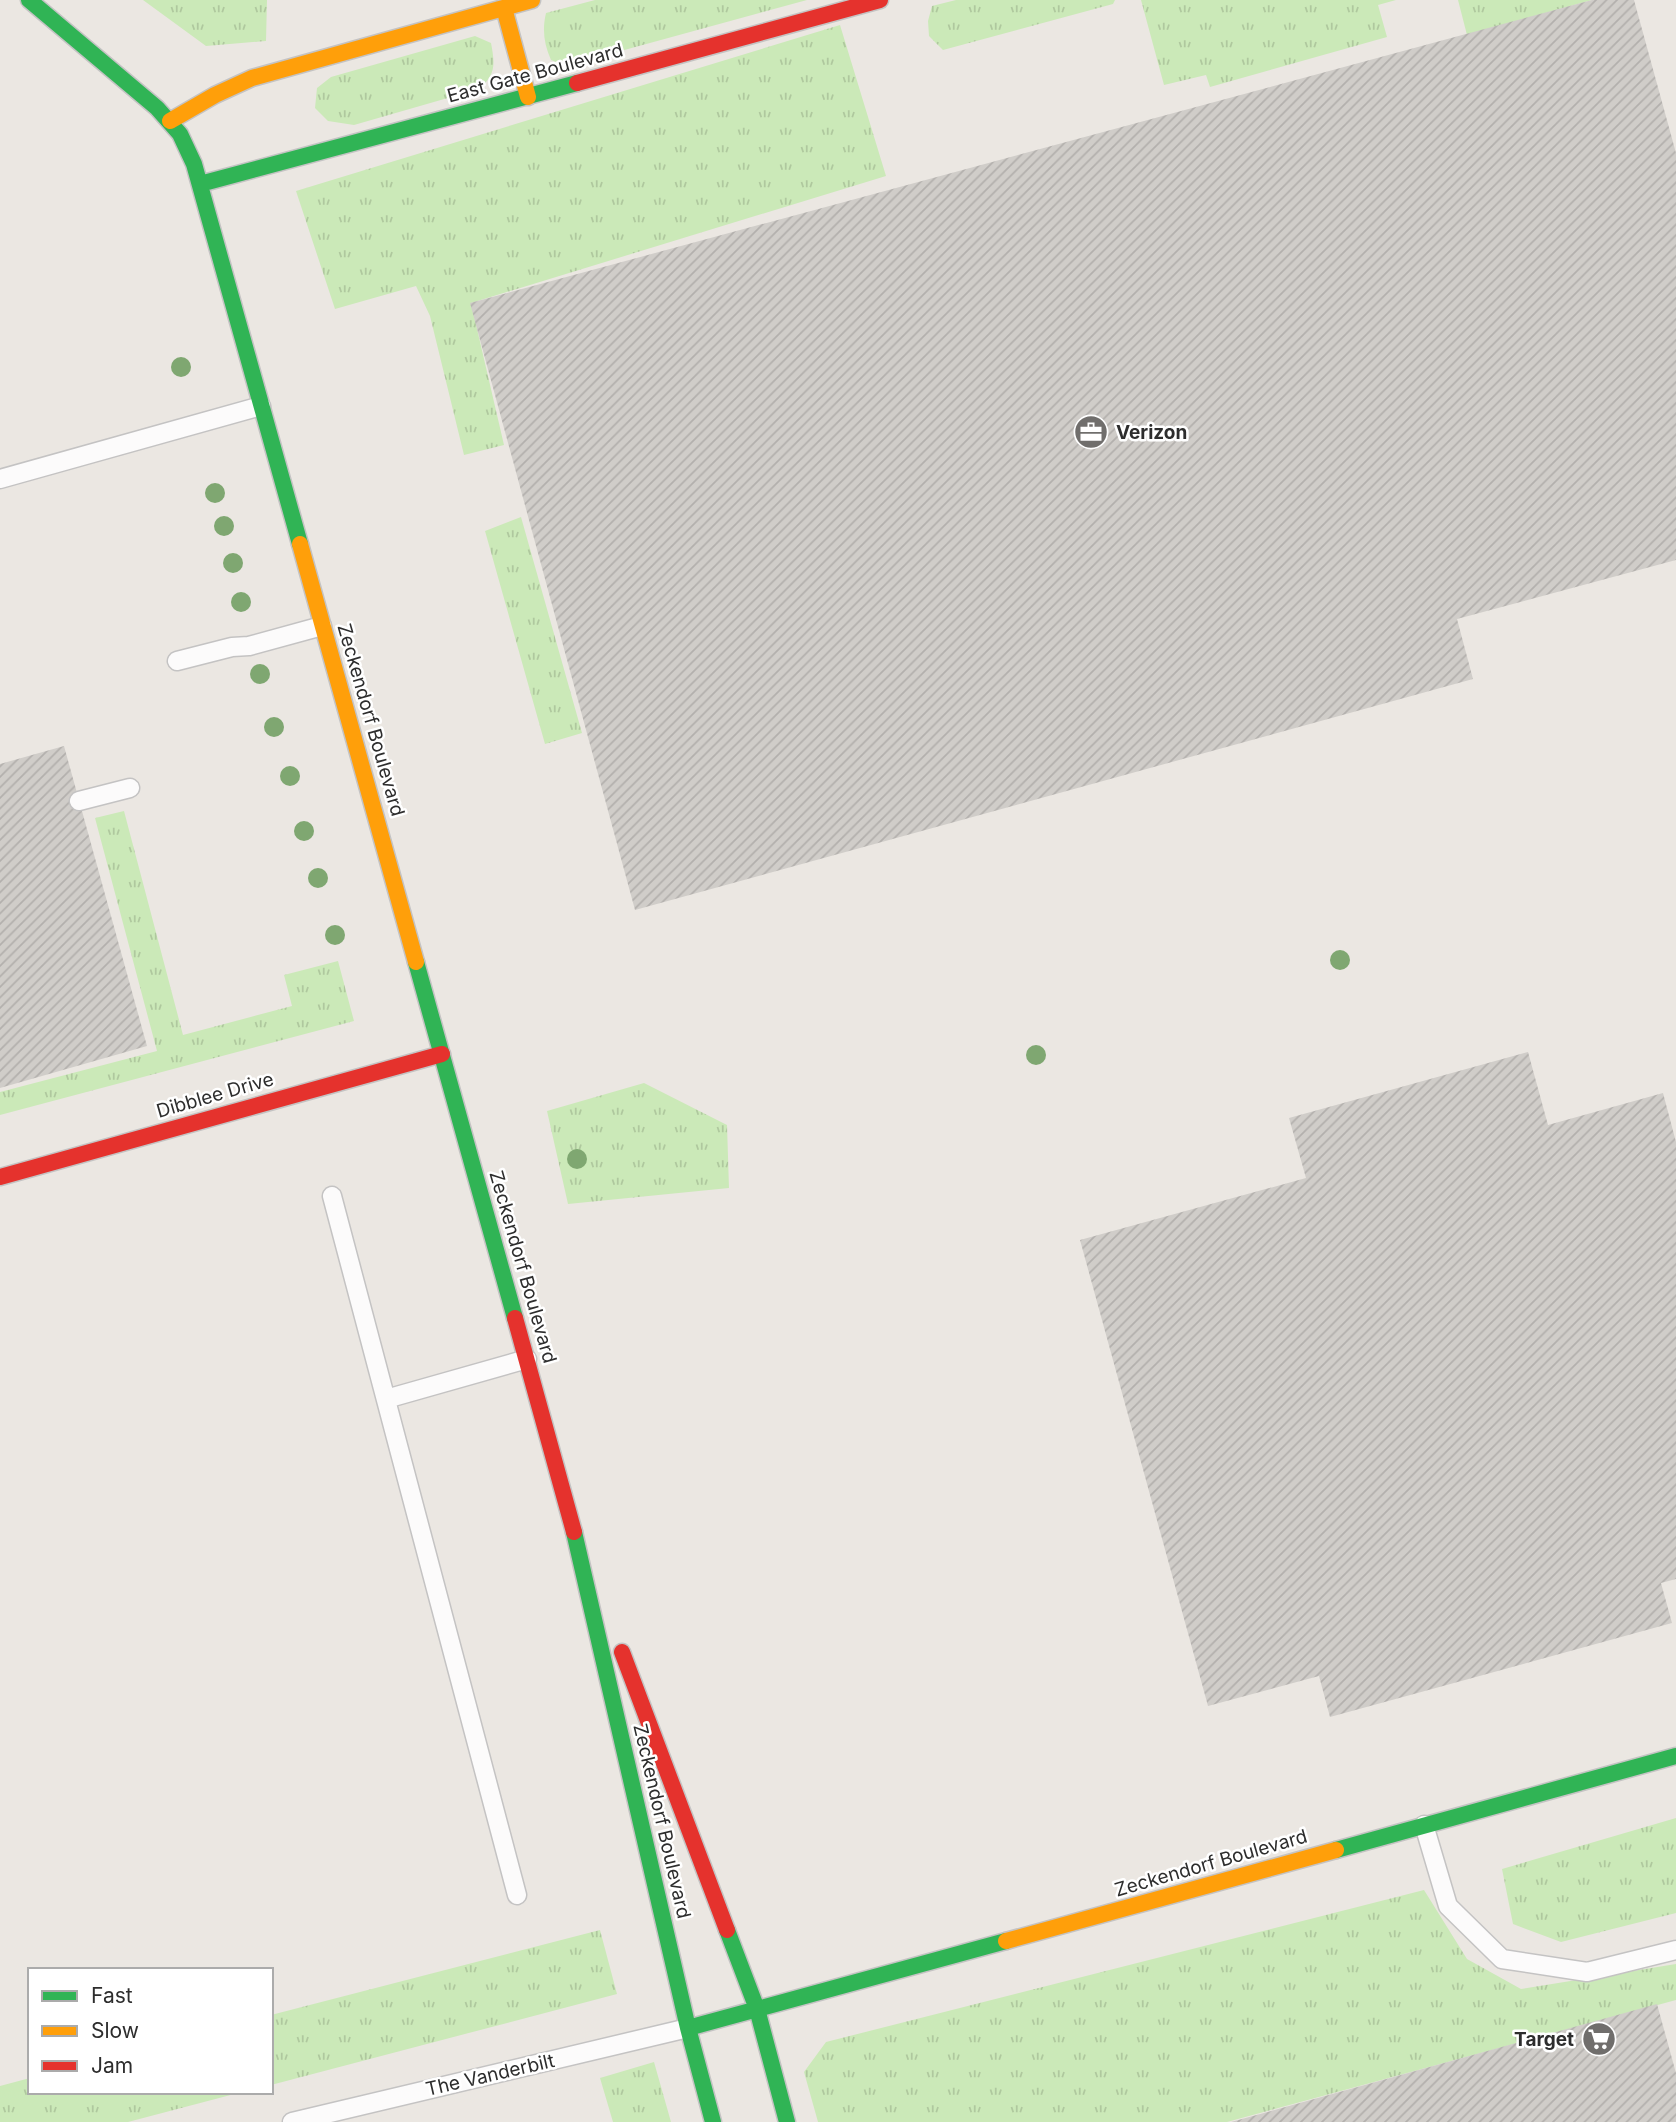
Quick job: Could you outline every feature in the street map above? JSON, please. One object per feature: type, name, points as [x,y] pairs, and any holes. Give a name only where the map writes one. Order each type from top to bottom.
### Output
[{"type":"main road","name":"Zeckendorf Boulevard","points":[[29,0],[145,96],[170,121],[187,147],[200,184],[570,1514],[688,2028],[1676,1756]]},
{"type":"main road","points":[[170,121],[215,95],[252,78],[532,0]]},
{"type":"main road","name":"East Gate Boulevard","points":[[200,184],[880,0]]},
{"type":"main road","points":[[504,8],[528,97]]},
{"type":"main road","name":"Dibblee Drive","points":[[0,1177],[442,1054]]},
{"type":"main road","name":"Zeckendorf Boulevard","points":[[570,1514],[757,2009]]},
{"type":"main road","points":[[757,2009],[787,2122]]},
{"type":"main road","points":[[688,2028],[713,2122]]},
{"type":"lane","points":[[0,479],[261,406]]},
{"type":"lane","points":[[177,661],[232,647],[249,646],[323,626]]},
{"type":"lane","points":[[79,801],[130,788]]},
{"type":"lane","points":[[332,1196],[517,1895]]},
{"type":"lane","points":[[386,1399],[527,1359]]},
{"type":"lane","points":[[1424,1825],[1448,1906],[1502,1959],[1587,1972],[1676,1950]]},
{"type":"lane","name":"The Vanderbilt","points":[[292,2122],[688,2028]]},
{"type":"green space","points":[[143,0],[267,0],[266,41],[206,46]]},
{"type":"green space","points":[[595,0],[807,0],[566,66],[551,60],[544,37],[546,13]]},
{"type":"green space","points":[[956,0],[1115,0],[1113,4],[943,50],[929,36],[928,21],[932,6]]},
{"type":"green space","points":[[1141,0],[1396,0],[1378,5],[1387,37],[1210,87],[1206,75],[1164,85]]},
{"type":"green space","points":[[1458,0],[1592,0],[1467,35]]},
{"type":"green space","points":[[840,25],[886,176],[471,303],[504,445],[464,455],[430,316],[416,286],[335,309],[296,191]]},
{"type":"green space","points":[[475,36],[491,43],[493,57],[493,69],[489,79],[479,89],[354,125],[328,121],[315,108],[317,88],[331,77]]},
{"type":"green space","points":[[521,517],[582,733],[545,744],[485,531]]},
{"type":"green space","points":[[124,811],[183,1035],[292,1006],[284,975],[338,961],[354,1021],[0,1115],[0,1092],[157,1051],[95,818]]},
{"type":"green space","points":[[644,1083],[727,1125],[729,1188],[568,1204],[547,1111]]},
{"type":"green space","points":[[1676,1818],[1676,1913],[1561,1942],[1513,1924],[1502,1869]]},
{"type":"green space","points":[[1424,1890],[1467,1959],[1521,1989],[1676,1964],[1676,2000],[1227,2122],[818,2122],[804,2072],[826,2042]]},
{"type":"green space","points":[[600,1930],[617,1994],[273,2084],[273,2014]]},
{"type":"green space","points":[[654,2062],[671,2122],[613,2122],[600,2078]]},
{"type":"green space","points":[[28,2079],[28,2094],[234,2094],[128,2122],[0,2122],[0,2086]]},
{"type":"building","name":"Verizon","points":[[1592,0],[1634,0],[1676,153],[1676,560],[1457,619],[1473,679],[635,910],[470,303]]},
{"type":"building","points":[[64,746],[147,1046],[0,1088],[0,764]]},
{"type":"building","points":[[1528,1052],[1548,1125],[1663,1093],[1676,1142],[1676,1579],[1661,1583],[1672,1623],[1330,1717],[1319,1676],[1208,1706],[1080,1240],[1306,1178],[1289,1118]]},
{"type":"building","name":"Target","points":[[1657,2004],[1676,2073],[1676,2122],[1231,2122]]},
{"type":"traffic: fast","points":[[29,0],[157,108],[180,134],[194,164],[300,544]]},
{"type":"traffic: fast","points":[[200,184],[577,83]]},
{"type":"traffic: fast","points":[[416,962],[515,1318]]},
{"type":"traffic: fast","points":[[574,1532],[688,2028],[713,2122]]},
{"type":"traffic: fast","points":[[1336,1850],[1676,1756]]},
{"type":"traffic: fast","points":[[727,1930],[757,2009],[787,2122]]},
{"type":"traffic: fast","points":[[688,2028],[1006,1941]]},
{"type":"traffic: slow","points":[[170,121],[215,95],[252,78],[532,0]]},
{"type":"traffic: slow","points":[[504,8],[528,97]]},
{"type":"traffic: slow","points":[[300,544],[416,962]]},
{"type":"traffic: slow","points":[[1006,1941],[1336,1850]]},
{"type":"traffic: jam","points":[[577,83],[880,0]]},
{"type":"traffic: jam","points":[[0,1177],[442,1054]]},
{"type":"traffic: jam","points":[[515,1318],[574,1532]]},
{"type":"traffic: jam","points":[[622,1652],[727,1930]]},
{"type":"place","name":"Verizon","points":[[1091,432]]},
{"type":"place","name":"Target","points":[[1599,2039]]}]
